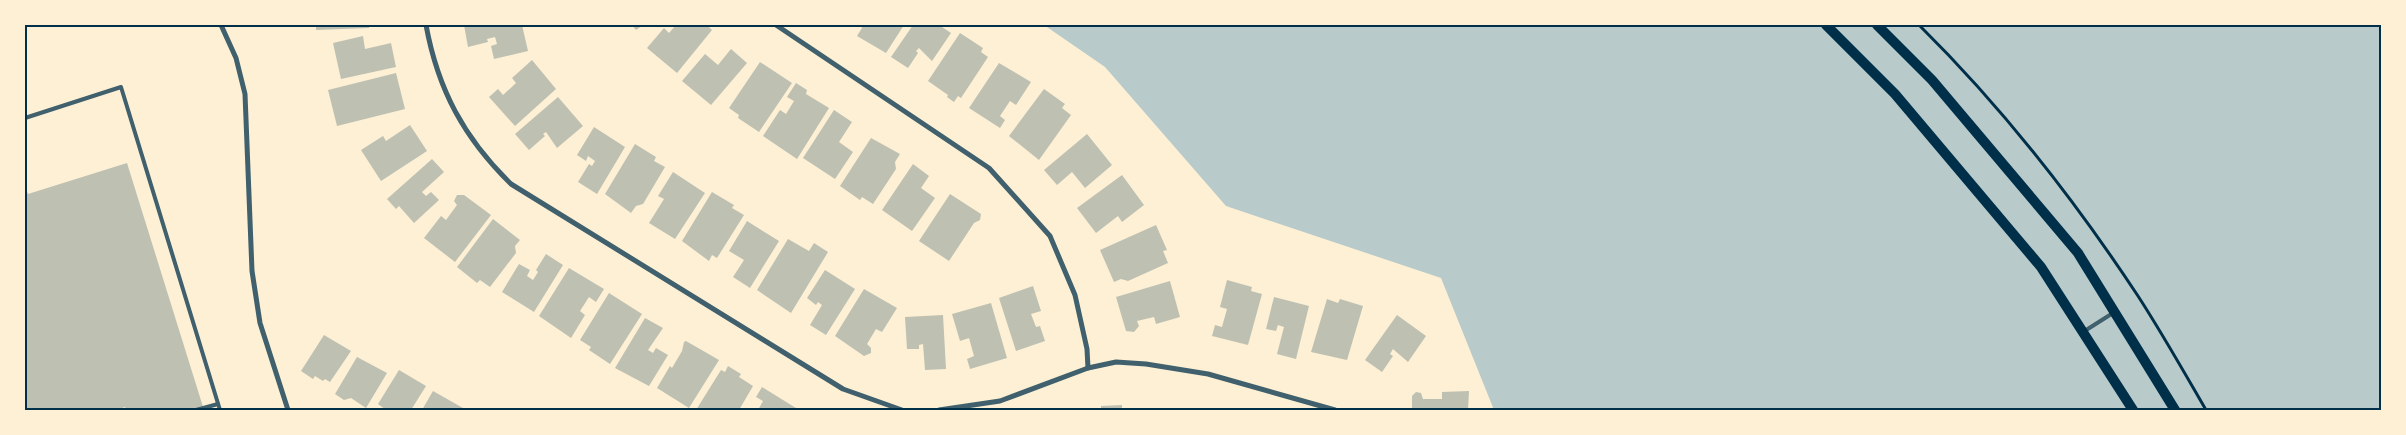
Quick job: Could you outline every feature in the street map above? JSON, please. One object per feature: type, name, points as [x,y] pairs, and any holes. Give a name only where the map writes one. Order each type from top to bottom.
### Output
[{"type":"main road","points":[[1826,25],[1896,94],[2041,267],[2133,410]]},
{"type":"main road","points":[[1876,25],[1932,80],[2078,253],[2175,410]]},
{"type":"street","points":[[221,25],[236,58],[245,94],[252,271],[260,323],[288,410]]},
{"type":"street","points":[[426,25],[440,79],[452,108],[479,150],[511,184],[843,389],[902,410]]},
{"type":"street","points":[[776,25],[989,168],[1050,236],[1075,295],[1087,349],[1088,368]]},
{"type":"street","points":[[939,410],[1000,401],[1088,368],[1116,362],[1179,368],[1208,374],[1335,410]]},
{"type":"lane","points":[[25,118],[121,88],[220,410]]},
{"type":"lane","points":[[2083,332],[2115,312]]},
{"type":"lane","points":[[196,410],[218,404]]},
{"type":"path","points":[[1919,25],[1964,70],[2034,152],[2085,218],[2139,298],[2206,410]]},
{"type":"shaded area","points":[[1044,25],[2381,25],[2381,410],[1494,410],[1441,278],[1226,206],[1105,67]]},
{"type":"building","points":[[316,25],[369,25],[369,28],[316,30]]},
{"type":"building","points":[[464,25],[522,25],[528,51],[494,59],[491,46],[497,44],[495,37],[487,39],[488,42],[468,47]]},
{"type":"building","points":[[632,25],[643,25],[636,30]]},
{"type":"building","points":[[676,25],[707,25],[712,30],[677,73],[647,48],[664,28],[669,33]]},
{"type":"building","points":[[861,25],[904,25],[886,53],[857,36],[862,28]]},
{"type":"building","points":[[913,25],[939,25],[951,33],[932,61],[919,48],[916,51],[918,53],[908,68],[891,57]]},
{"type":"building","points":[[960,33],[983,48],[981,52],[988,57],[961,98],[958,96],[954,102],[947,97],[948,95],[928,81]]},
{"type":"building","points":[[363,36],[365,49],[391,43],[396,67],[341,79],[333,43]]},
{"type":"building","points":[[731,49],[747,63],[711,105],[682,81],[705,54],[718,65]]},
{"type":"building","points":[[532,60],[556,89],[515,126],[489,97],[498,89],[503,95],[516,83],[512,78]]},
{"type":"building","points":[[760,62],[792,83],[759,132],[738,118],[739,115],[729,108]]},
{"type":"building","points":[[999,63],[1031,82],[1016,105],[1010,101],[1000,116],[1005,120],[1000,128],[969,108]]},
{"type":"building","points":[[396,73],[405,109],[337,126],[328,90]]},
{"type":"building","points":[[796,83],[807,90],[806,94],[829,108],[797,159],[763,136],[780,110],[786,114],[794,101],[787,97]]},
{"type":"building","points":[[1044,89],[1065,104],[1062,108],[1071,115],[1039,160],[1009,136]]},
{"type":"building","points":[[558,97],[583,126],[557,148],[546,132],[543,134],[545,136],[529,150],[515,134]]},
{"type":"building","points":[[834,110],[852,122],[839,142],[853,152],[835,179],[803,158]]},
{"type":"building","points":[[410,125],[427,151],[381,181],[361,150],[383,136],[386,141]]},
{"type":"building","points":[[594,127],[625,147],[597,194],[578,182],[589,164],[592,166],[595,161],[588,156],[586,161],[577,155]]},
{"type":"building","points":[[1087,134],[1112,165],[1085,188],[1072,172],[1057,185],[1044,170]]},
{"type":"building","points":[[871,138],[900,154],[895,162],[896,169],[873,204],[862,197],[860,200],[840,186]]},
{"type":"building","points":[[635,144],[656,157],[654,161],[665,167],[643,204],[636,206],[631,213],[605,194]]},
{"type":"building","points":[[432,159],[444,172],[422,192],[426,196],[431,192],[439,200],[414,223],[399,206],[396,209],[387,199]]},
{"type":"building","points":[[127,163],[204,410],[126,410],[125,407],[117,410],[25,410],[25,186],[28,194]]},
{"type":"building","points":[[913,164],[929,176],[921,188],[935,198],[912,231],[882,210]]},
{"type":"building","points":[[673,172],[705,193],[675,239],[649,223],[664,199],[658,196]]},
{"type":"building","points":[[1122,175],[1144,205],[1122,222],[1118,216],[1096,233],[1077,208]]},
{"type":"building","points":[[712,192],[734,205],[732,208],[744,215],[717,258],[712,255],[709,261],[682,241]]},
{"type":"building","points":[[950,194],[981,214],[980,220],[974,223],[949,261],[919,241]]},
{"type":"building","points":[[457,195],[464,195],[491,215],[455,262],[424,238],[441,216],[446,220],[457,205],[454,201]]},
{"type":"building","points":[[493,219],[520,240],[515,246],[516,253],[490,287],[480,280],[477,283],[457,267]]},
{"type":"building","points":[[747,221],[779,241],[750,288],[733,277],[744,260],[729,251]]},
{"type":"building","points":[[1156,225],[1167,250],[1163,251],[1168,263],[1128,281],[1121,279],[1114,282],[1100,250]]},
{"type":"building","points":[[788,239],[809,251],[814,243],[828,252],[791,313],[757,290]]},
{"type":"building","points":[[546,254],[563,265],[534,312],[502,292],[519,264],[530,270],[527,276],[533,280],[538,272],[536,270]]},
{"type":"building","points":[[569,268],[604,289],[596,302],[589,297],[580,311],[585,315],[571,338],[539,316]]},
{"type":"building","points":[[825,270],[855,289],[826,335],[810,325],[822,305],[818,302],[816,305],[807,298]]},
{"type":"building","points":[[1227,280],[1252,287],[1251,291],[1262,294],[1248,345],[1212,336],[1215,325],[1222,327],[1227,309],[1220,307]]},
{"type":"building","points":[[1170,281],[1180,317],[1156,324],[1154,317],[1137,321],[1139,326],[1134,332],[1126,331],[1116,297]]},
{"type":"building","points":[[1033,286],[1041,311],[1031,314],[1036,327],[1040,326],[1045,341],[1016,351],[999,298]]},
{"type":"building","points":[[864,289],[897,308],[882,332],[876,329],[867,344],[871,348],[871,353],[864,356],[835,336]]},
{"type":"building","points":[[609,293],[642,314],[610,364],[589,350],[591,347],[580,340]]},
{"type":"building","points":[[1274,297],[1309,306],[1296,359],[1277,354],[1284,327],[1278,325],[1276,331],[1266,329]]},
{"type":"building","points":[[1327,299],[1338,303],[1340,299],[1363,306],[1347,360],[1311,352]]},
{"type":"building","points":[[991,303],[1007,358],[970,369],[967,359],[974,356],[969,338],[960,341],[952,314]]},
{"type":"building","points":[[943,315],[946,369],[925,370],[923,344],[919,345],[919,349],[907,349],[905,317]]},
{"type":"building","points":[[1397,315],[1426,336],[1408,362],[1393,349],[1390,354],[1393,356],[1382,372],[1365,360]]},
{"type":"building","points":[[645,318],[663,328],[648,350],[653,353],[656,348],[668,355],[649,386],[615,368]]},
{"type":"building","points":[[324,335],[351,351],[330,382],[325,379],[323,381],[315,376],[313,379],[301,371]]},
{"type":"building","points":[[686,341],[719,360],[689,408],[657,388],[670,366],[672,368]]},
{"type":"building","points":[[357,357],[387,373],[366,408],[351,398],[344,400],[335,394]]},
{"type":"building","points":[[728,366],[741,374],[739,377],[753,386],[739,410],[696,410],[721,370],[725,372]]},
{"type":"building","points":[[399,370],[426,386],[411,410],[386,410],[378,404]]},
{"type":"building","points":[[762,387],[796,408],[794,410],[758,410],[763,401],[756,397]]},
{"type":"building","points":[[433,391],[463,408],[462,410],[422,410]]},
{"type":"building","points":[[1469,391],[1468,410],[1412,410],[1412,396],[1416,392],[1421,393],[1423,399],[1442,399],[1442,392]]},
{"type":"building","points":[[1122,405],[1122,410],[1101,410],[1101,406]]}]
